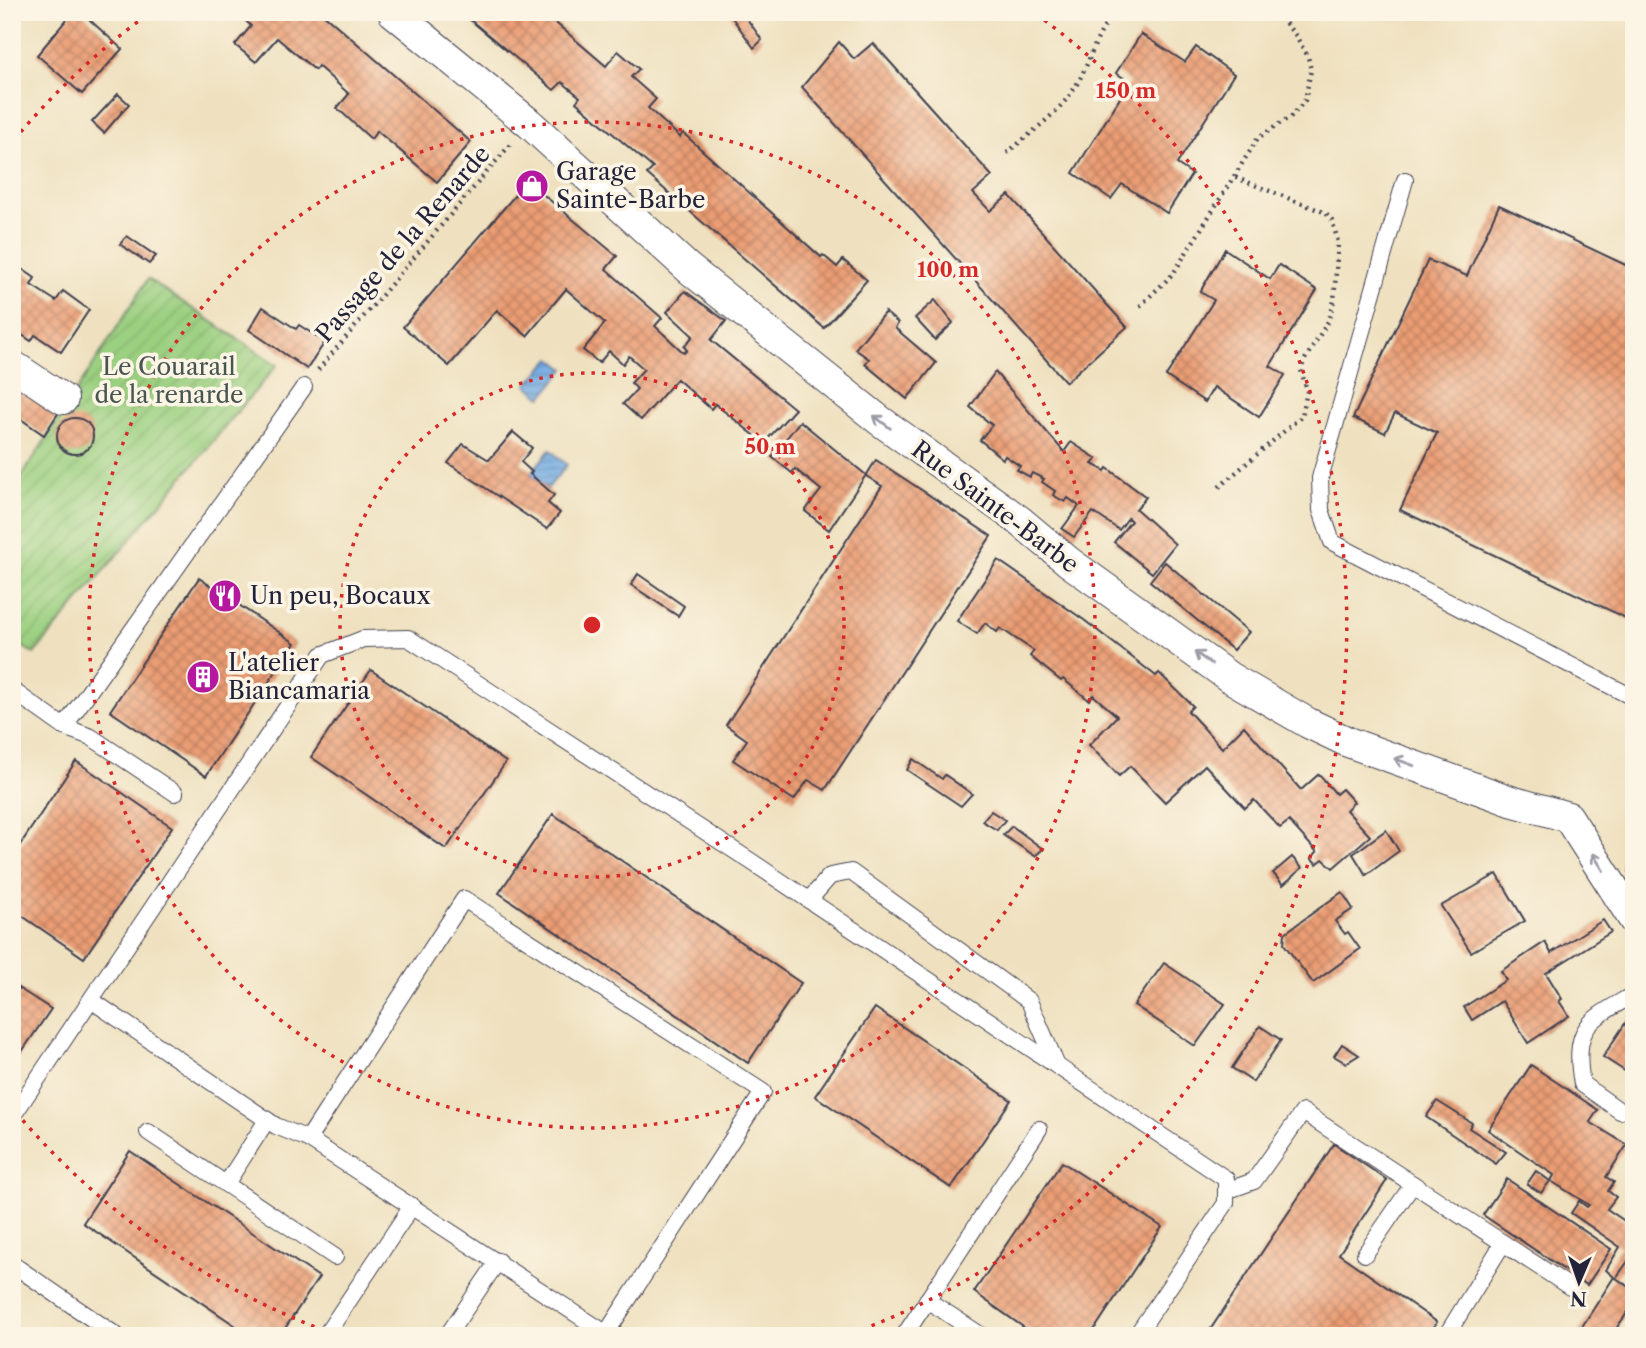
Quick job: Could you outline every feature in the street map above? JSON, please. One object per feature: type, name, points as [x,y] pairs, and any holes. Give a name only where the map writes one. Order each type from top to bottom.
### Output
[{"type":"street","name":"Rue Sainte-Barbe","points":[[393,12],[529,123],[688,268],[879,420],[1020,521],[1079,570],[1229,677],[1307,723],[1348,742],[1511,801],[1568,817],[1634,920]]},
{"type":"street","points":[[12,365],[63,400]]},
{"type":"lane","points":[[1405,180],[1320,478],[1321,510],[1332,542],[1634,698]]},
{"type":"lane","points":[[64,727],[304,387]]},
{"type":"lane","points":[[12,1117],[322,655],[363,639],[408,638],[809,900],[1226,1179],[1226,1203],[1136,1336]]},
{"type":"lane","points":[[12,691],[64,727],[91,737],[175,793]]},
{"type":"lane","points":[[809,900],[830,876],[851,872],[1029,1001],[1056,1066]]},
{"type":"lane","points":[[91,1000],[276,1126],[308,1139],[609,1334],[763,1092],[464,899],[308,1139]]},
{"type":"lane","points":[[1620,1111],[1582,1084],[1581,1040],[1591,1020],[1634,994]]},
{"type":"lane","points":[[1226,1191],[1254,1181],[1303,1112],[1570,1287]]},
{"type":"lane","points":[[226,1184],[267,1120]]},
{"type":"lane","points":[[904,1336],[1039,1129]]},
{"type":"lane","points":[[148,1132],[335,1257]]},
{"type":"lane","points":[[1365,1254],[1413,1184]]},
{"type":"lane","points":[[325,1336],[412,1206]]},
{"type":"lane","points":[[1446,1336],[1503,1243]]},
{"type":"lane","points":[[447,1336],[498,1261]]},
{"type":"lane","points":[[12,1264],[117,1336]]},
{"type":"lane","points":[[928,1300],[982,1336]]},
{"type":"path","points":[[1007,153],[1069,97],[1079,82],[1092,48],[1116,12]]},
{"type":"path","points":[[1140,306],[1173,274],[1258,138],[1293,115],[1305,100],[1311,70],[1308,57],[1296,36],[1276,12]]},
{"type":"path","name":"Passage de la Renarde","points":[[304,387],[529,123]]},
{"type":"path","points":[[1219,487],[1302,416],[1307,391],[1301,370],[1333,310],[1338,242],[1332,220],[1326,213],[1234,177]]},
{"type":"green space","name":"Le Couarail de la renarde","points":[[148,279],[277,365],[34,654],[12,639],[12,492]]},
{"type":"water","points":[[551,358],[565,369],[542,397],[527,385]]},
{"type":"water","points":[[550,450],[567,465],[547,489],[530,474]]},
{"type":"building","points":[[73,12],[81,12],[122,49],[82,94],[37,55]]},
{"type":"building","points":[[237,12],[321,12],[471,142],[437,182],[377,131],[371,139],[337,108],[349,94],[318,66],[315,70],[277,38],[256,62],[235,45],[251,26]]},
{"type":"building","points":[[473,12],[543,12],[606,66],[618,51],[639,69],[631,77],[656,99],[648,108],[680,137],[683,133],[821,257],[823,255],[837,267],[843,260],[867,280],[824,328],[647,174],[653,168],[576,102],[580,97],[562,82],[554,90],[468,18]]},
{"type":"building","points":[[728,12],[742,12],[762,40],[754,48]]},
{"type":"building","points":[[1141,34],[1185,62],[1196,47],[1234,74],[1177,164],[1192,174],[1167,213],[1122,184],[1111,199],[1073,173],[1130,82],[1116,73]]},
{"type":"building","points":[[839,42],[854,59],[873,43],[992,176],[973,193],[990,211],[1009,195],[1127,327],[1066,382],[802,87]]},
{"type":"building","points":[[118,94],[129,104],[104,133],[92,122]]},
{"type":"building","points":[[527,181],[617,256],[606,269],[662,318],[655,326],[684,353],[687,350],[684,347],[693,336],[667,312],[685,291],[726,321],[711,340],[795,409],[764,443],[715,404],[711,409],[677,379],[641,420],[623,404],[637,389],[631,383],[644,369],[629,356],[623,364],[609,351],[599,363],[583,350],[605,323],[566,289],[527,336],[497,310],[449,366],[403,327]]},
{"type":"building","points":[[1499,205],[1634,269],[1634,622],[1400,510],[1437,433],[1395,413],[1385,433],[1353,418],[1428,260],[1467,276]]},
{"type":"building","points":[[127,236],[156,256],[149,264],[120,244]]},
{"type":"building","points":[[1225,249],[1270,279],[1279,265],[1317,290],[1270,366],[1285,375],[1259,417],[1214,387],[1205,402],[1166,376],[1214,300],[1200,292]]},
{"type":"building","points":[[12,262],[35,278],[31,285],[56,301],[63,291],[89,310],[61,352],[35,335],[31,341],[12,328]]},
{"type":"building","points":[[935,300],[953,323],[935,340],[915,318]]},
{"type":"building","points":[[263,307],[296,329],[299,325],[325,342],[307,369],[249,330]]},
{"type":"building","points":[[885,312],[898,323],[895,328],[936,363],[907,399],[865,364],[869,359],[855,349]]},
{"type":"building","points":[[995,372],[1064,452],[1071,442],[1097,459],[1092,464],[1105,471],[1107,468],[1146,497],[1136,509],[1175,544],[1152,573],[1114,542],[1131,521],[1128,518],[1119,530],[1093,512],[1074,537],[1062,529],[1079,506],[1068,498],[1065,502],[1053,495],[1055,491],[1042,482],[1044,479],[1032,473],[1030,477],[1017,470],[1020,466],[1005,456],[1003,459],[980,440],[992,425],[970,407]]},
{"type":"building","points":[[12,380],[59,412],[44,435],[12,413]]},
{"type":"building","points":[[75,418],[88,423],[93,436],[88,449],[75,454],[62,449],[57,436],[62,423]]},
{"type":"building","points":[[800,421],[866,475],[829,530],[805,511],[821,490],[795,469],[792,473],[772,457]]},
{"type":"building","points":[[513,432],[532,448],[521,462],[532,472],[530,474],[554,495],[548,503],[560,513],[547,529],[448,463],[463,444],[489,460]]},
{"type":"building","points":[[876,460],[991,536],[825,790],[808,780],[794,800],[733,760],[747,740],[726,725],[882,486],[866,476]]},
{"type":"building","points":[[998,560],[1084,620],[1156,676],[1159,673],[1193,706],[1188,711],[1222,748],[1244,726],[1301,790],[1319,774],[1336,794],[1342,789],[1354,802],[1346,810],[1370,836],[1333,868],[1323,859],[1317,864],[1311,858],[1317,852],[1289,821],[1280,828],[1254,800],[1245,808],[1205,765],[1165,802],[1130,766],[1119,776],[1089,745],[1117,716],[1093,695],[1089,700],[1063,679],[1061,681],[1030,656],[1034,651],[1000,628],[997,632],[985,623],[977,634],[957,621]]},
{"type":"building","points":[[1165,562],[1249,632],[1233,650],[1150,581]]},
{"type":"building","points":[[638,574],[684,606],[678,616],[631,585]]},
{"type":"building","name":"L'atelier Biancamaria","points":[[199,578],[295,643],[206,776],[110,711]]},
{"type":"building","points":[[371,670],[506,762],[446,849],[311,757]]},
{"type":"building","points":[[913,759],[942,779],[945,775],[972,794],[961,806],[907,770]]},
{"type":"building","points":[[76,761],[172,827],[84,958],[12,909],[12,857]]},
{"type":"building","points":[[991,811],[1005,820],[997,830],[982,821]]},
{"type":"building","points":[[553,814],[801,983],[748,1063],[499,893]]},
{"type":"building","points":[[1012,826],[1043,849],[1035,856],[1003,835]]},
{"type":"building","points":[[1386,830],[1399,851],[1366,875],[1353,854]]},
{"type":"building","points":[[1634,849],[1634,884],[1628,883]]},
{"type":"building","points":[[1292,857],[1302,868],[1283,885],[1273,873]]},
{"type":"building","points":[[1497,874],[1525,921],[1471,952],[1441,906]]},
{"type":"building","points":[[1342,892],[1353,909],[1335,921],[1345,934],[1348,932],[1360,949],[1313,983],[1284,944],[1285,933]]},
{"type":"building","points":[[1603,920],[1611,932],[1546,973],[1569,1016],[1528,1043],[1502,1001],[1472,1020],[1464,1007],[1506,980],[1501,971],[1545,942],[1551,953]]},
{"type":"building","points":[[1164,963],[1225,1004],[1195,1046],[1134,1005]]},
{"type":"building","points":[[12,984],[51,1009],[12,1066]]},
{"type":"building","points":[[875,1008],[1011,1100],[951,1188],[815,1096]]},
{"type":"building","points":[[1634,1010],[1634,1077],[1603,1057]]},
{"type":"building","points":[[1260,1026],[1281,1040],[1253,1082],[1232,1068]]},
{"type":"building","points":[[1342,1044],[1359,1055],[1346,1063],[1334,1056]]},
{"type":"building","points":[[1531,1065],[1598,1110],[1590,1122],[1627,1145],[1606,1177],[1614,1182],[1608,1191],[1616,1197],[1607,1209],[1629,1224],[1627,1227],[1634,1232],[1634,1253],[1616,1278],[1634,1290],[1634,1303],[1611,1336],[1576,1336],[1614,1277],[1606,1270],[1620,1247],[1571,1213],[1579,1201],[1587,1207],[1589,1205],[1551,1181],[1554,1175],[1488,1130]]},
{"type":"building","points":[[1437,1101],[1472,1123],[1469,1128],[1506,1152],[1496,1164],[1426,1117]]},
{"type":"building","points":[[1334,1144],[1387,1180],[1339,1254],[1437,1322],[1428,1336],[1206,1336]]},
{"type":"building","points":[[130,1151],[319,1277],[280,1336],[251,1336],[83,1223]]},
{"type":"building","points":[[1062,1162],[1162,1227],[1090,1336],[1036,1336],[974,1292]]},
{"type":"building","points":[[1536,1171],[1550,1181],[1541,1193],[1527,1184]]},
{"type":"building","points":[[1507,1179],[1611,1249],[1587,1285],[1483,1215]]},
{"type":"place","name":"Garage Sainte-Barbe","points":[[532,186]]},
{"type":"place","name":"Un peu, Bocaux","points":[[225,596]]},
{"type":"place","name":"L'atelier Biancamaria","points":[[203,677]]}]
